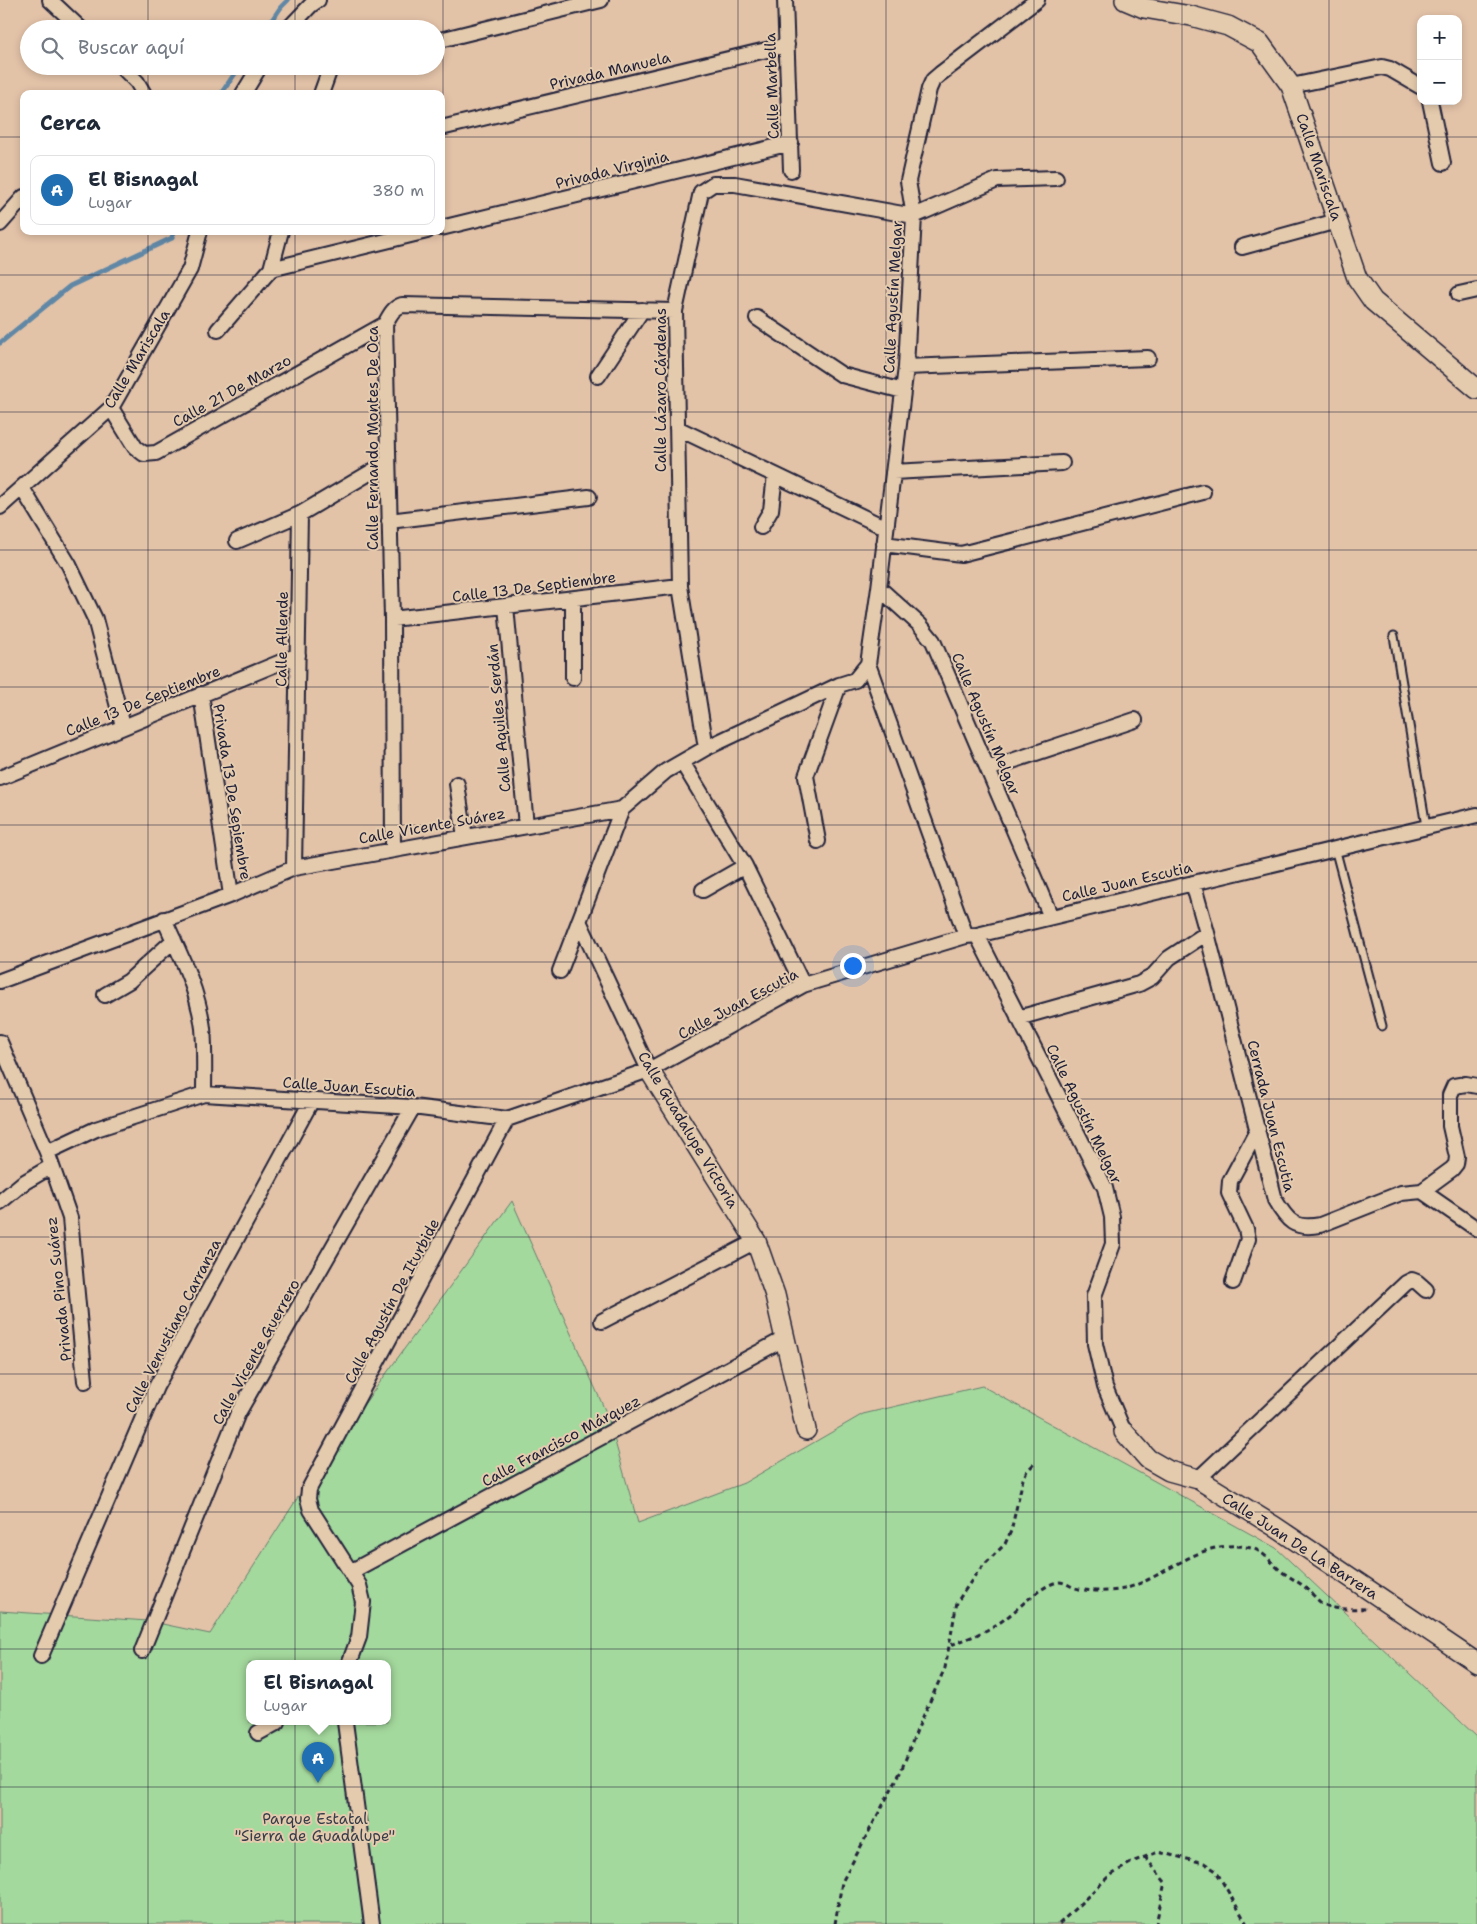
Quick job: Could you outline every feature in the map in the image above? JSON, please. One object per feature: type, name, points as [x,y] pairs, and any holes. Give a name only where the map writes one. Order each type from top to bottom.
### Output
[{"type":"street","points":[[50,0],[71,20]]},
{"type":"street","points":[[297,20],[318,0]]},
{"type":"street","points":[[445,38],[601,0]]},
{"type":"street","name":"Calle Marbella","points":[[785,0],[791,170]]},
{"type":"street","name":"Calle Agustín Melgar","points":[[1037,0],[933,80],[929,89],[908,181],[914,216],[906,367],[868,664],[972,935],[1018,1018],[1105,1188],[1112,1216],[1113,1244],[1094,1296],[1095,1344],[1105,1388],[1124,1432]]},
{"type":"street","name":"Calle Mariscala","points":[[1125,0],[1144,8],[1191,16],[1228,26],[1260,43],[1291,86],[1357,278],[1373,301],[1477,388]]},
{"type":"street","name":"Privada Manuela","points":[[445,127],[787,45]]},
{"type":"street","points":[[1291,86],[1382,67],[1390,69],[1417,85]]},
{"type":"street","points":[[131,75],[138,82],[142,90]]},
{"type":"street","points":[[245,90],[255,75]]},
{"type":"street","points":[[323,90],[329,75]]},
{"type":"street","points":[[1431,105],[1443,163]]},
{"type":"street","name":"Privada Virginia","points":[[445,227],[790,143]]},
{"type":"street","points":[[914,216],[997,180],[1056,178]]},
{"type":"street","name":"Calle Lázaro Cárdenas","points":[[706,748],[680,586],[675,311],[701,192],[713,184],[735,184],[914,216]]},
{"type":"street","points":[[0,224],[20,202]]},
{"type":"street","points":[[1242,247],[1336,221]]},
{"type":"street","name":"Calle Mariscala","points":[[0,507],[111,408],[190,268],[199,235]]},
{"type":"street","points":[[218,330],[271,269],[280,235]]},
{"type":"street","points":[[271,269],[411,235]]},
{"type":"street","points":[[1459,294],[1477,290]]},
{"type":"street","name":"Calle Fernando Montes De Oca","points":[[394,850],[392,619],[385,324],[396,307],[402,305],[675,311]]},
{"type":"street","points":[[598,376],[642,310]]},
{"type":"street","points":[[757,318],[842,375],[903,391]]},
{"type":"street","name":"Calle 21 De Marzo","points":[[111,408],[135,448],[144,454],[156,453],[385,324]]},
{"type":"street","points":[[906,367],[1148,358]]},
{"type":"street","points":[[677,428],[886,528]]},
{"type":"street","points":[[237,540],[300,514],[388,462]]},
{"type":"street","points":[[893,472],[1062,464]]},
{"type":"street","points":[[761,527],[771,510],[775,475]]},
{"type":"street","points":[[22,488],[69,565],[95,619],[123,726]]},
{"type":"street","points":[[884,544],[961,554],[1203,492]]},
{"type":"street","points":[[389,521],[590,497]]},
{"type":"street","name":"Calle Allende","points":[[294,868],[300,514]]},
{"type":"street","name":"Calle 13 De Septiembre","points":[[392,619],[680,586]]},
{"type":"street","name":"Calle Agustín Melgar","points":[[879,588],[920,625],[933,641],[1051,916]]},
{"type":"street","points":[[573,599],[573,678]]},
{"type":"street","name":"Calle Aquiles Serdán","points":[[506,606],[526,826]]},
{"type":"street","name":"Calle 13 De Septiembre","points":[[0,778],[298,655]]},
{"type":"street","points":[[560,971],[622,809],[666,771],[706,748],[840,685],[855,680],[868,664]]},
{"type":"street","points":[[818,841],[806,776],[840,685]]},
{"type":"street","name":"Privada 13 De Sepiembre","points":[[201,694],[231,895]]},
{"type":"street","points":[[988,769],[1135,720]]},
{"type":"street","points":[[682,762],[745,866],[803,985]]},
{"type":"street","points":[[457,784],[465,837]]},
{"type":"street","name":"Calle Vicente Suárez","points":[[0,981],[231,895],[294,868],[622,809]]},
{"type":"street","name":"Calle Juan Escutia","points":[[0,1202],[50,1159],[96,1129],[204,1094],[413,1107],[508,1119],[648,1070],[803,985],[972,935],[1477,815]]},
{"type":"street","points":[[703,890],[745,866]]},
{"type":"street","name":"Cerrada Juan Escutia","points":[[1192,883],[1207,933],[1275,1200],[1283,1214],[1293,1224],[1308,1228],[1401,1193],[1422,1191]]},
{"type":"street","points":[[164,919],[185,966],[198,1006],[203,1029],[204,1094]]},
{"type":"street","name":"Calle Guadalupe Victoria","points":[[579,921],[648,1070],[756,1241],[775,1295],[806,1430]]},
{"type":"street","points":[[1018,1018],[1139,984],[1152,976],[1169,958],[1207,933]]},
{"type":"street","points":[[105,995],[129,981],[174,940]]},
{"type":"street","name":"Privada Pino Suárez","points":[[0,1042],[50,1159],[70,1218],[85,1381]]},
{"type":"street","points":[[1477,1086],[1466,1084],[1454,1086],[1450,1095],[1450,1126],[1457,1157],[1456,1164],[1422,1191],[1477,1229]]},
{"type":"street","name":"Calle Venustiano Carranza","points":[[41,1656],[156,1387],[312,1100]]},
{"type":"street","name":"Calle Vicente Guerrero","points":[[142,1651],[238,1413],[413,1107]]},
{"type":"street","name":"Calle Agustín De Iturbide","points":[[352,1572],[311,1510],[308,1499],[309,1489],[508,1119]]},
{"type":"street","points":[[1233,1282],[1248,1239],[1246,1229],[1229,1193],[1230,1181],[1258,1129]]},
{"type":"street","points":[[602,1320],[756,1241]]},
{"type":"street","points":[[1198,1479],[1406,1284],[1412,1280],[1426,1290]]},
{"type":"street","name":"Calle Francisco Márquez","points":[[352,1572],[784,1339]]},
{"type":"street","name":"Calle Juan De La Barrera","points":[[1124,1432],[1148,1459],[1169,1471],[1198,1479],[1274,1526],[1477,1663]]},
{"type":"street","points":[[351,1660],[359,1638],[363,1602],[359,1584],[352,1572]]},
{"type":"street","points":[[258,1734],[273,1725]]},
{"type":"street","points":[[345,1725],[372,1924]]},
{"type":"lane","points":[[1394,636],[1426,826]]},
{"type":"lane","points":[[1335,848],[1382,1026]]},
{"type":"path","points":[[835,1924],[842,1882],[869,1835],[901,1771],[945,1668],[957,1602],[978,1571],[1005,1544],[1011,1531],[1023,1479],[1027,1471],[1034,1464]]},
{"type":"path","points":[[950,1646],[1000,1622],[1041,1590],[1054,1583],[1062,1582],[1076,1588],[1091,1590],[1123,1589],[1152,1578],[1200,1552],[1222,1547],[1245,1546],[1259,1550],[1281,1571],[1300,1582],[1326,1606],[1341,1609],[1373,1610]]},
{"type":"path","points":[[1059,1924],[1108,1877],[1132,1862],[1158,1852],[1204,1863],[1216,1872],[1221,1877],[1247,1924]]},
{"type":"path","points":[[1145,1857],[1165,1882],[1156,1924]]},
{"type":"green space","name":"Parque Estatal \"Sierra de Guadalupe\"","points":[[512,1201],[608,1417],[638,1523],[744,1483],[863,1414],[982,1386],[1276,1548],[1477,1737],[1477,1924],[0,1924],[0,1611],[148,1621],[210,1634],[311,1477]]},
{"type":"waterway","points":[[272,20],[288,0]]},
{"type":"waterway","points":[[224,90],[234,75]]},
{"type":"waterway","points":[[0,343],[70,286],[172,238],[173,235]]},
{"type":"place","name":"El Bisnagal","points":[[318,1783]]}]
